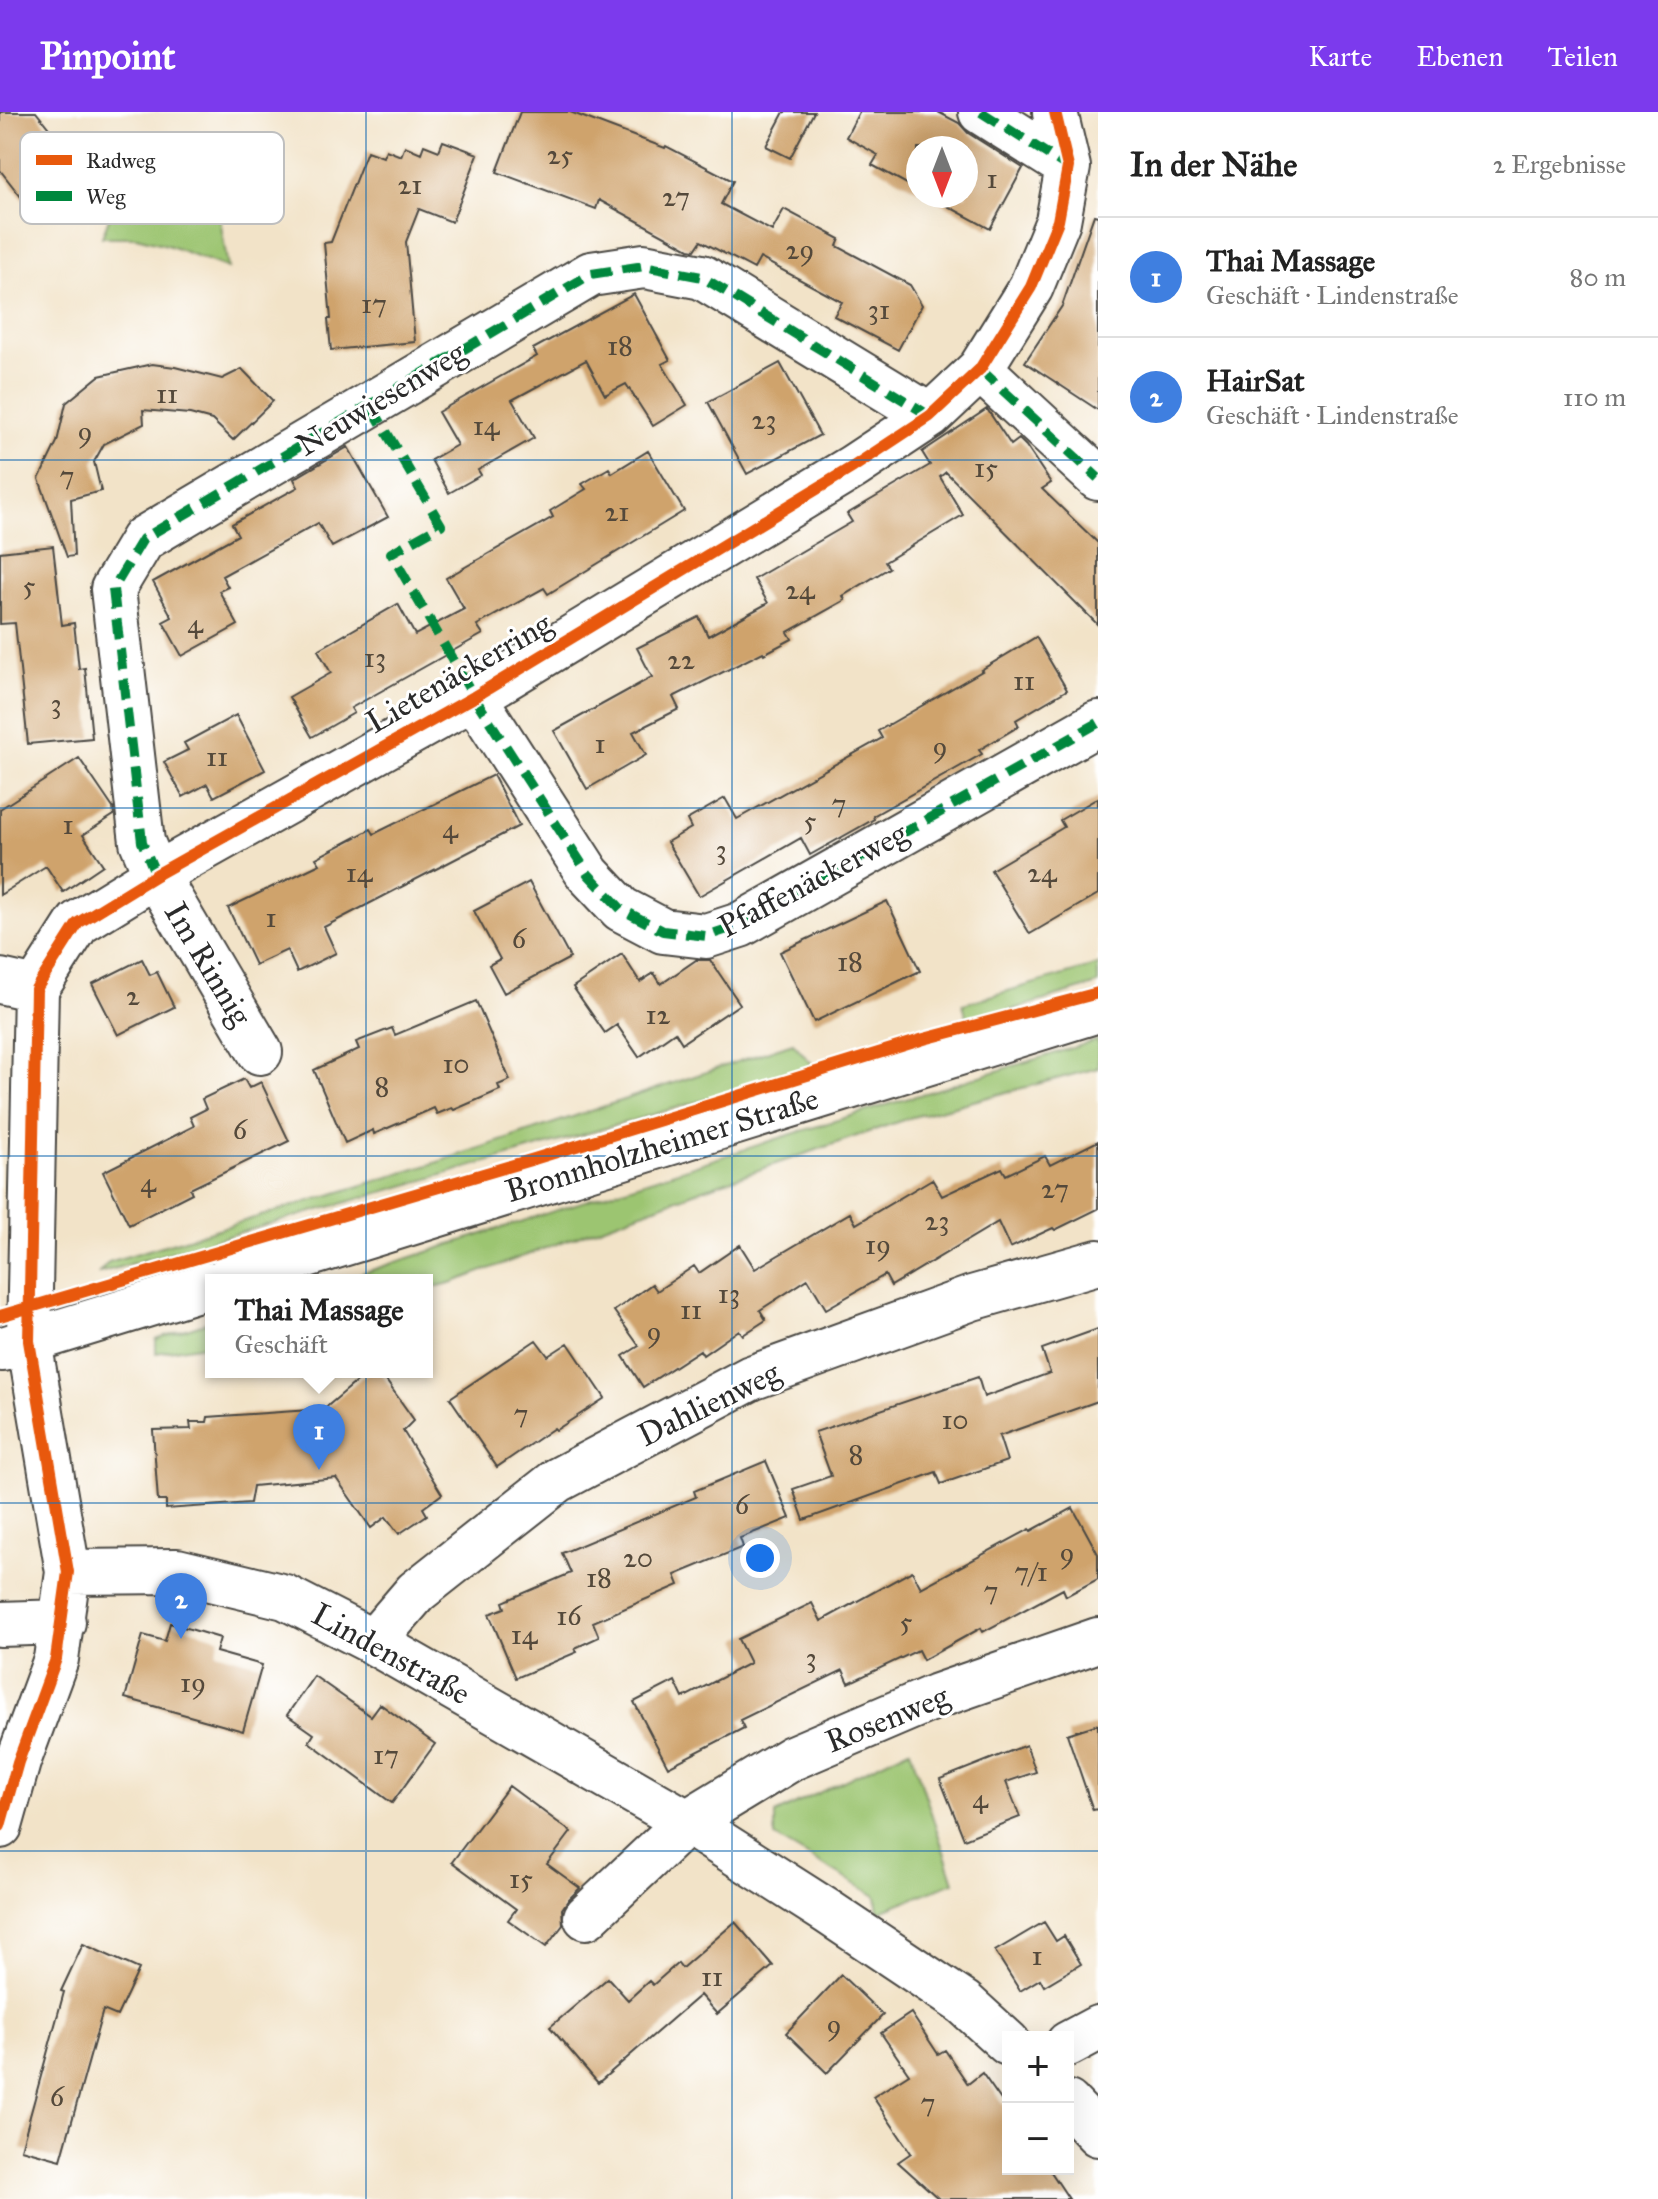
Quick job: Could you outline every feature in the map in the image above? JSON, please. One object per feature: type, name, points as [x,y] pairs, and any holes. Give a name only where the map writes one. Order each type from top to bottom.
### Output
[{"type":"street","points":[[981,112],[1068,167]]},
{"type":"street","name":"Lietenäckerring","points":[[0,1826],[18,1762],[56,1659],[68,1572],[14,1346],[18,985],[78,923],[156,875],[474,697],[853,467],[930,416],[980,369],[1031,287],[1058,221],[1068,167],[1055,112]]},
{"type":"street","name":"Neuwiesenweg","points":[[156,875],[142,842],[113,589],[143,539],[591,274],[644,266],[702,277],[930,416]]},
{"type":"street","points":[[980,369],[1098,478]]},
{"type":"street","name":"Pfaffenäckerweg","points":[[474,697],[588,874],[621,909],[663,931],[706,936],[740,925],[1098,723]]},
{"type":"street","name":"Im Rinnig","points":[[156,875],[260,1052]]},
{"type":"street","name":"Bronnholzheimer Straße","points":[[245,1274],[1098,1010]]},
{"type":"street","name":"Dahlienweg","points":[[373,1642],[416,1592],[558,1480],[751,1378],[972,1298],[1098,1262]]},
{"type":"street","points":[[14,1346],[205,1287]]},
{"type":"street","name":"Lindenstraße","points":[[68,1572],[177,1571],[285,1597],[373,1642],[687,1822],[964,2003],[1002,2038]]},
{"type":"street","points":[[0,1624],[63,1622]]},
{"type":"street","name":"Rosenweg","points":[[687,1822],[792,1758],[937,1696],[1098,1640]]},
{"type":"street","points":[[586,1917],[687,1822]]},
{"type":"street","points":[[1074,2041],[1098,2028]]},
{"type":"street","points":[[1074,2109],[1098,2134]]},
{"type":"green space","points":[[107,224],[221,224],[228,268],[136,237],[102,237]]},
{"type":"green space","points":[[1098,965],[1098,984],[968,1023],[963,1004]]},
{"type":"green space","points":[[1098,1040],[1098,1068],[909,1118],[715,1185],[454,1282],[433,1287],[433,1274],[360,1274],[792,1134]]},
{"type":"green space","points":[[793,1043],[816,1068],[99,1273],[109,1262],[432,1164]]},
{"type":"green space","points":[[205,1323],[205,1345],[156,1353],[156,1339]]},
{"type":"green space","points":[[910,1749],[954,1882],[878,1912],[876,1896],[775,1837],[775,1814]]},
{"type":"building","points":[[0,112],[36,112],[52,132],[20,132],[20,196],[0,170]]},
{"type":"building","points":[[520,112],[570,112],[666,146],[733,181],[721,204],[772,231],[784,209],[840,239],[837,246],[910,285],[922,305],[898,350],[834,316],[842,302],[760,258],[754,269],[701,241],[695,250],[689,249],[599,200],[596,209],[497,172]]},
{"type":"building","points":[[784,112],[814,112],[790,158],[766,146]]},
{"type":"building","points":[[859,112],[938,112],[959,123],[973,136],[906,136],[906,183],[872,165],[878,155],[846,137]]},
{"type":"building","points":[[978,139],[1023,168],[990,229],[951,208],[978,208]]},
{"type":"building","points":[[443,141],[478,154],[452,222],[419,209],[406,242],[415,342],[331,350],[324,243],[331,242],[367,151],[383,157],[386,150],[401,156],[405,146],[421,153],[424,145],[439,151]]},
{"type":"building","points":[[1094,215],[1098,216],[1098,410],[1025,362],[1062,306]]},
{"type":"building","points":[[634,294],[670,360],[662,364],[687,405],[653,426],[626,384],[605,395],[586,360],[512,400],[534,438],[478,470],[481,475],[449,493],[431,460],[457,445],[438,412],[537,356],[533,349]]},
{"type":"building","points":[[780,363],[820,435],[747,474],[708,402]]},
{"type":"building","points":[[152,364],[222,379],[242,369],[273,401],[233,440],[212,420],[190,414],[143,410],[144,424],[104,444],[94,462],[101,491],[71,499],[74,556],[67,557],[39,479],[57,442],[66,403],[99,376]]},
{"type":"building","points":[[987,409],[1011,445],[1019,439],[1026,446],[1051,483],[1042,489],[1098,543],[1098,625],[946,472],[940,477],[963,515],[885,562],[889,568],[843,596],[845,600],[788,632],[792,639],[673,697],[679,709],[633,732],[646,755],[587,789],[554,731],[652,677],[637,648],[699,617],[708,636],[768,603],[754,579],[852,522],[847,514],[930,465],[922,452]]},
{"type":"building","points":[[348,447],[388,517],[332,547],[318,523],[222,576],[228,587],[219,591],[238,625],[182,656],[163,622],[172,617],[153,582],[238,535],[232,524],[298,487],[294,479]]},
{"type":"building","points":[[648,451],[684,511],[548,594],[544,588],[477,625],[483,634],[351,708],[354,713],[312,737],[289,697],[331,673],[318,650],[398,604],[415,635],[464,609],[446,578],[553,517],[550,511],[586,489],[582,484],[609,468],[612,473]]},
{"type":"building","points":[[53,546],[62,625],[74,623],[79,669],[85,668],[92,738],[28,744],[15,623],[0,624],[0,552]]},
{"type":"building","points":[[1036,637],[1067,690],[1016,720],[1019,726],[979,750],[982,754],[810,855],[801,838],[699,896],[667,842],[691,828],[687,820],[725,798],[737,819],[882,738],[878,731]]},
{"type":"building","points":[[236,715],[265,770],[214,797],[207,784],[183,797],[164,762],[188,750],[184,743]]},
{"type":"building","points":[[79,758],[113,808],[114,815],[83,835],[103,865],[63,892],[46,866],[0,895],[0,809]]},
{"type":"building","points":[[493,775],[519,826],[324,927],[336,953],[297,972],[287,950],[255,965],[228,908],[320,864],[316,858],[371,829],[374,834]]},
{"type":"building","points":[[1098,798],[1098,894],[1030,934],[991,870],[1064,827],[1060,820]]},
{"type":"building","points":[[529,882],[570,958],[504,993],[489,965],[500,959],[474,911]]},
{"type":"building","points":[[887,901],[920,971],[814,1022],[780,952]]},
{"type":"building","points":[[622,954],[640,982],[654,973],[661,984],[696,960],[710,960],[740,1004],[682,1043],[675,1032],[639,1057],[617,1025],[605,1033],[573,987]]},
{"type":"building","points":[[142,959],[150,975],[157,972],[174,1007],[118,1035],[92,984]]},
{"type":"building","points":[[476,1001],[510,1080],[498,1085],[500,1090],[454,1110],[452,1108],[437,1114],[434,1108],[345,1143],[314,1070],[359,1049],[356,1042],[392,1028],[395,1035]]},
{"type":"building","points":[[244,1079],[249,1088],[261,1082],[289,1141],[190,1189],[192,1193],[129,1225],[103,1172],[194,1126],[190,1117],[206,1109],[202,1099]]},
{"type":"building","points":[[1098,1141],[1098,1209],[1055,1230],[1053,1228],[1010,1248],[998,1222],[891,1286],[885,1275],[826,1309],[808,1279],[760,1310],[766,1320],[743,1335],[739,1330],[703,1355],[700,1350],[643,1387],[623,1356],[639,1346],[614,1311],[652,1284],[657,1291],[694,1266],[699,1273],[740,1245],[755,1269],[850,1213],[856,1224],[932,1179],[942,1196],[1002,1168],[1006,1175],[1045,1156],[1050,1165]]},
{"type":"building","points":[[1098,1329],[1098,1401],[999,1436],[1007,1461],[941,1484],[936,1472],[804,1520],[793,1489],[831,1476],[815,1432],[978,1377],[984,1397],[1050,1373],[1042,1349]]},
{"type":"building","points":[[536,1340],[548,1356],[568,1343],[605,1398],[497,1467],[450,1398]]},
{"type":"building","points":[[361,1378],[384,1378],[414,1420],[403,1431],[442,1494],[423,1508],[427,1515],[399,1534],[386,1517],[371,1528],[336,1478],[253,1486],[250,1503],[166,1509],[166,1501],[158,1501],[153,1430],[191,1429],[190,1422],[207,1422],[208,1417],[324,1409]]},
{"type":"building","points":[[766,1461],[790,1518],[740,1538],[743,1547],[675,1575],[679,1585],[593,1622],[599,1637],[575,1648],[577,1652],[516,1678],[489,1614],[505,1608],[503,1602],[571,1573],[562,1553],[696,1497],[694,1491]]},
{"type":"building","points":[[1073,1508],[1098,1554],[1098,1579],[1066,1596],[1063,1589],[923,1660],[918,1650],[849,1683],[843,1670],[740,1720],[744,1728],[668,1767],[634,1702],[675,1681],[683,1698],[750,1663],[738,1639],[812,1603],[821,1621],[912,1571],[921,1588]]},
{"type":"building","points":[[170,1623],[220,1638],[216,1652],[262,1665],[243,1731],[125,1698],[143,1635],[165,1641]]},
{"type":"building","points":[[314,1676],[371,1716],[380,1704],[435,1744],[392,1803],[309,1742],[314,1734],[287,1715]]},
{"type":"building","points":[[1098,1724],[1098,1809],[1093,1810],[1067,1734]]},
{"type":"building","points":[[1026,1745],[1036,1772],[1006,1782],[1020,1817],[964,1839],[940,1779]]},
{"type":"building","points":[[509,1786],[571,1832],[547,1864],[580,1888],[562,1909],[563,1925],[546,1947],[508,1920],[516,1909],[452,1862]]},
{"type":"building","points":[[735,1922],[773,1966],[717,2014],[700,1995],[598,2083],[550,2027],[608,1978],[628,2000],[649,1981],[653,1985],[678,1963],[682,1968]]},
{"type":"building","points":[[1044,1922],[1056,1941],[1064,1936],[1081,1964],[1044,1986],[1040,1979],[1020,1991],[995,1951]]},
{"type":"building","points":[[83,1944],[139,1969],[117,2016],[103,2010],[61,2160],[21,2149],[64,1992],[61,1991]]},
{"type":"building","points":[[841,1975],[883,2015],[827,2073],[786,2033]]},
{"type":"building","points":[[911,2013],[938,2054],[945,2050],[968,2084],[982,2073],[1002,2101],[1002,2175],[1053,2175],[1069,2199],[939,2199],[898,2162],[911,2153],[873,2097],[909,2074],[881,2033]]},
{"type":"marked path","points":[[981,112],[1068,167]]},
{"type":"marked path","points":[[156,875],[142,842],[113,589],[143,539],[591,274],[644,266],[702,277],[930,416]]},
{"type":"marked path","points":[[980,369],[1098,478]]},
{"type":"marked path","points":[[371,406],[441,525],[391,553],[474,697],[588,874],[621,909],[663,931],[706,936],[740,925],[1098,723]]},
{"type":"cycle path","points":[[0,1826],[18,1762],[56,1659],[68,1572],[29,1341],[36,989],[78,923],[156,875],[474,697],[853,467],[930,416],[980,369],[1031,287],[1058,221],[1068,167],[1055,112]]},
{"type":"cycle path","points":[[0,1316],[534,1159],[924,1039],[1098,993]]},
{"type":"place","name":"Thai Massage","points":[[319,1470]]},
{"type":"place","name":"HairSat","points":[[181,1639]]}]
